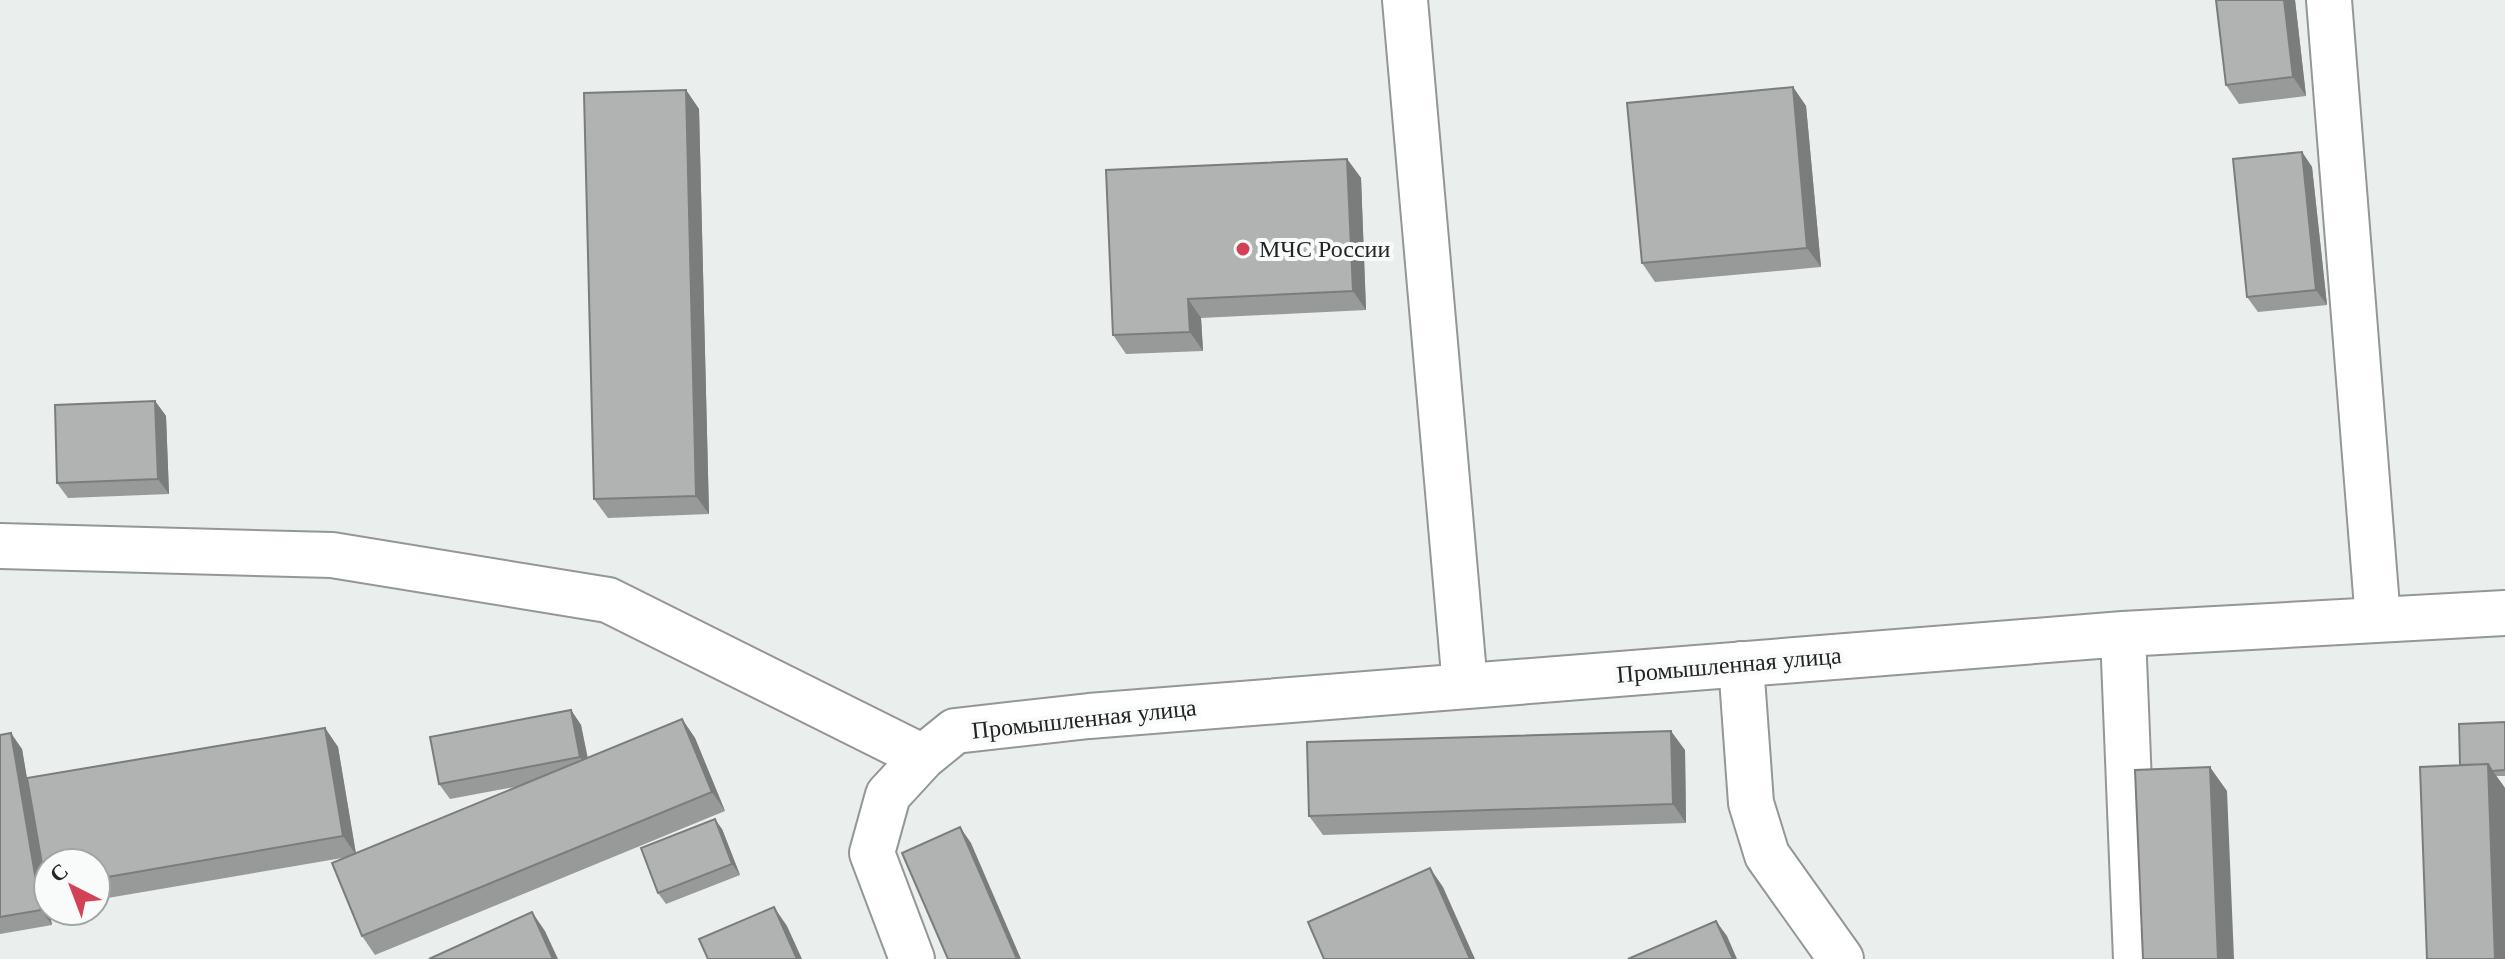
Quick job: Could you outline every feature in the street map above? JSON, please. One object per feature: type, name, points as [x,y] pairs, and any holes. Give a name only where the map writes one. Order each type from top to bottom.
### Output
[{"type":"street","points":[[1405,0],[1465,686]]},
{"type":"street","points":[[2329,0],[2378,620]]},
{"type":"street","points":[[0,546],[332,555],[608,600],[939,744],[888,795],[872,853],[912,959]]},
{"type":"street","name":"Промышленная улица","points":[[939,744],[1089,716],[2123,634],[2505,613]]},
{"type":"street","points":[[2123,634],[2136,959]]},
{"type":"street","points":[[1741,664],[1751,803],[1767,855],[1841,959]]},
{"type":"building","points":[[2216,0],[2284,0],[2293,77],[2226,85]]},
{"type":"building","points":[[1793,87],[1807,248],[1642,263],[1627,103]]},
{"type":"building","points":[[686,90],[696,496],[594,499],[584,93]]},
{"type":"building","points":[[2302,152],[2316,290],[2247,297],[2233,159]]},
{"type":"building","name":"МЧС России","points":[[1347,159],[1353,291],[1188,299],[1190,332],[1113,335],[1106,170]]},
{"type":"building","points":[[155,401],[158,479],[57,483],[55,405]]},
{"type":"building","points":[[571,710],[580,757],[439,784],[430,737]]},
{"type":"building","points":[[682,719],[712,792],[362,936],[332,863]]},
{"type":"building","points":[[2505,722],[2505,770],[2492,771],[2488,764],[2460,765],[2459,724]]},
{"type":"building","points":[[325,728],[343,836],[112,876],[112,847],[39,847],[27,778]]},
{"type":"building","points":[[1671,731],[1673,804],[1309,816],[1307,742]]},
{"type":"building","points":[[11,733],[32,857],[32,912],[0,917],[0,735]]},
{"type":"building","points":[[2488,764],[2495,959],[2427,959],[2420,767]]},
{"type":"building","points":[[2210,767],[2218,959],[2143,959],[2135,770]]},
{"type":"building","points":[[715,819],[732,864],[658,893],[641,848]]},
{"type":"building","points":[[960,827],[1017,959],[948,959],[902,853]]},
{"type":"building","points":[[1430,868],[1470,959],[1324,959],[1308,922]]},
{"type":"building","points":[[774,907],[797,959],[708,959],[699,939]]},
{"type":"building","points":[[532,912],[553,959],[429,959]]},
{"type":"building","points":[[1716,921],[1733,959],[1628,959]]},
{"type":"place","name":"МЧС России","points":[[1243,249]]}]
